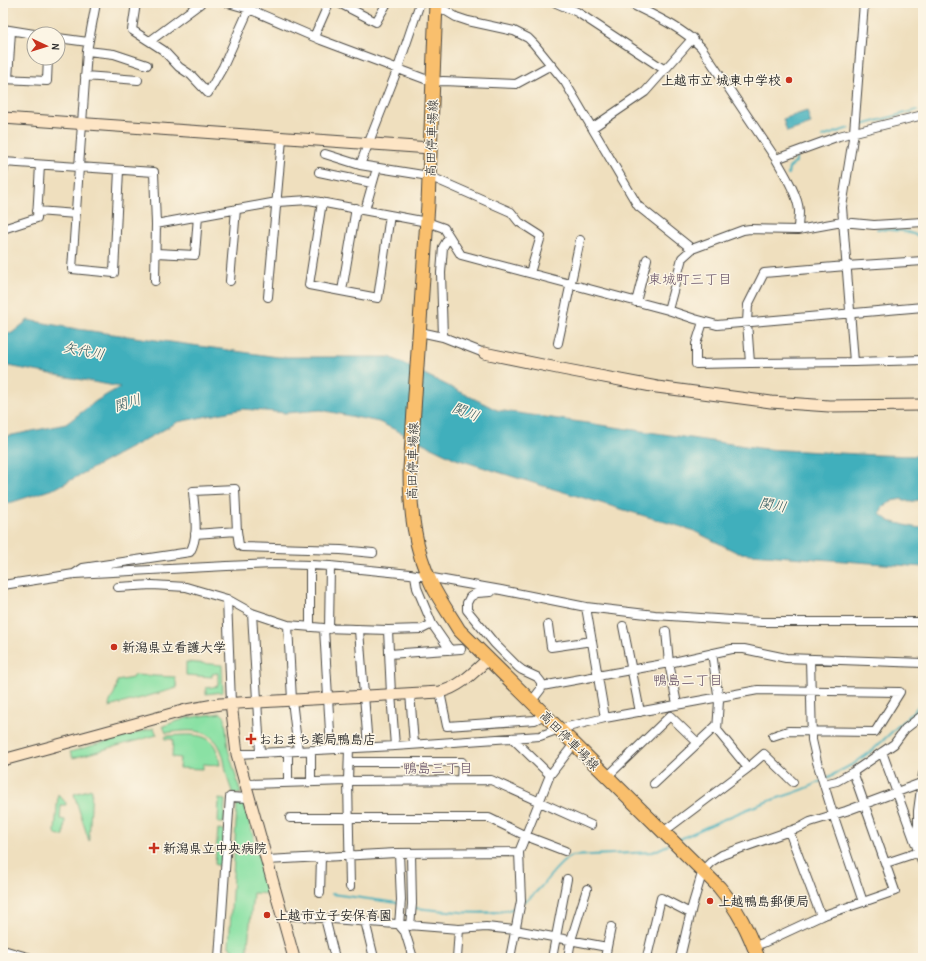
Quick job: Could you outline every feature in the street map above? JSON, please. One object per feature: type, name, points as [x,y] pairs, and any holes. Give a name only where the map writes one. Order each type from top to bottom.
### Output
[{"type":"main road","name":"高田停車場線","points":[[436,4],[427,222],[410,484],[414,527],[423,575],[459,630],[530,702],[560,729],[719,887],[734,904],[742,918],[756,952]]},
{"type":"street","points":[[96,3],[87,47],[72,269],[114,273],[119,170]]},
{"type":"street","points":[[136,3],[132,30],[163,50],[208,93],[224,67],[249,9]]},
{"type":"street","points":[[150,41],[201,3]]},
{"type":"street","points":[[228,3],[239,4],[314,36],[433,82],[443,81],[516,84],[551,65]]},
{"type":"street","points":[[314,36],[329,3]]},
{"type":"street","points":[[339,3],[376,22],[387,3]]},
{"type":"street","points":[[360,165],[398,68],[420,3]]},
{"type":"street","points":[[556,3],[577,12],[665,70]]},
{"type":"street","points":[[630,3],[672,24],[693,38],[701,47],[776,159],[787,178],[799,210],[798,230]]},
{"type":"street","points":[[854,362],[842,207],[854,132],[864,3]]},
{"type":"street","points":[[436,4],[456,17],[520,33],[534,44],[565,82],[638,206],[692,249]]},
{"type":"street","points":[[26,33],[7,30],[5,79],[47,81],[48,66]]},
{"type":"street","points":[[592,128],[645,92],[693,38]]},
{"type":"street","points":[[66,40],[147,65]]},
{"type":"street","points":[[85,76],[138,80]]},
{"type":"street","points":[[776,159],[854,132],[923,115]]},
{"type":"street","points":[[3,118],[82,125],[430,148]]},
{"type":"street","points":[[268,297],[282,138]]},
{"type":"street","points":[[325,154],[360,165],[429,176],[511,212],[519,222],[541,236],[530,273]]},
{"type":"street","points":[[3,174],[3,162],[154,172],[156,224],[155,281]]},
{"type":"street","points":[[3,229],[37,218],[40,165]]},
{"type":"street","points":[[342,291],[360,209],[377,168]]},
{"type":"street","points":[[319,172],[372,183]]},
{"type":"street","points":[[156,224],[277,202],[309,200],[427,222],[444,228],[462,255],[668,310],[717,325],[923,307]]},
{"type":"street","points":[[322,202],[309,285],[378,298],[390,215]]},
{"type":"street","points":[[230,282],[236,209]]},
{"type":"street","points":[[37,211],[76,214]]},
{"type":"street","points":[[156,253],[195,255],[198,216]]},
{"type":"street","points":[[668,310],[682,258],[692,249],[743,230],[798,230],[842,222],[874,224],[923,222]]},
{"type":"street","points":[[443,337],[441,273],[443,247],[449,237]]},
{"type":"street","points":[[558,343],[580,240]]},
{"type":"street","points":[[636,302],[647,259]]},
{"type":"street","points":[[750,363],[747,322],[748,305],[764,273],[923,261]]},
{"type":"street","points":[[704,322],[696,344],[696,364],[923,360]]},
{"type":"street","points":[[419,336],[443,337],[484,353],[657,387],[771,402],[829,406],[923,405]]},
{"type":"street","points":[[74,574],[83,568],[190,552],[193,547],[195,534],[192,491],[235,489],[237,531],[239,545],[242,547],[341,550],[373,553]]},
{"type":"street","points":[[195,534],[237,531]]},
{"type":"street","points":[[3,585],[74,574],[235,565],[310,565],[371,569],[423,575],[586,607],[655,615],[762,622],[923,622]]},
{"type":"street","points":[[310,565],[310,627]]},
{"type":"street","points":[[330,566],[326,629],[331,749]]},
{"type":"street","points":[[423,575],[417,588],[432,624],[450,650]]},
{"type":"street","points":[[118,588],[152,585],[186,587],[227,599],[252,613],[288,625],[326,629],[388,630],[422,629],[432,624]]},
{"type":"street","points":[[501,590],[497,592],[477,593],[470,596],[467,603],[467,610],[495,644],[522,670],[537,677],[542,686]]},
{"type":"street","points":[[227,599],[230,703],[237,754],[294,958]]},
{"type":"street","points":[[586,607],[605,718]]},
{"type":"street","points":[[252,613],[260,752]]},
{"type":"street","points":[[288,625],[292,700],[298,751]]},
{"type":"street","points":[[548,625],[551,647],[592,641]]},
{"type":"street","points":[[623,626],[640,712]]},
{"type":"street","points":[[359,630],[368,747]]},
{"type":"street","points":[[388,630],[395,746]]},
{"type":"street","points":[[666,631],[669,663],[676,699]]},
{"type":"street","points":[[542,686],[669,663],[732,649],[744,649],[786,658],[923,663]]},
{"type":"street","points":[[389,654],[461,650]]},
{"type":"street","points":[[712,653],[718,698],[717,730],[748,768]]},
{"type":"street","points":[[3,760],[186,710],[230,703],[440,692],[462,683],[488,659]]},
{"type":"street","points":[[810,659],[812,691],[812,740],[833,814],[863,902]]},
{"type":"street","points":[[530,702],[542,686]]},
{"type":"street","points":[[237,754],[395,746],[540,736],[560,729],[605,718],[758,690],[900,692],[875,732],[788,731],[772,736]]},
{"type":"street","points":[[440,692],[447,726],[535,720],[544,715]]},
{"type":"street","points":[[410,693],[414,744]]},
{"type":"street","points":[[824,784],[837,781],[853,772],[894,744],[905,729],[923,715]]},
{"type":"street","points":[[607,777],[670,716],[698,743]]},
{"type":"street","points":[[654,784],[717,725]]},
{"type":"street","points":[[512,738],[550,775]]},
{"type":"street","points":[[510,958],[521,901],[519,852],[550,775],[574,744]]},
{"type":"street","points":[[349,748],[348,818],[350,887]]},
{"type":"street","points":[[311,750],[311,782]]},
{"type":"street","points":[[288,751],[288,782]]},
{"type":"street","points":[[882,752],[923,864]]},
{"type":"street","points":[[663,832],[748,768],[764,754],[793,782]]},
{"type":"street","points":[[349,762],[462,762],[461,780]]},
{"type":"street","points":[[756,952],[763,943],[820,916],[895,891],[853,772]]},
{"type":"street","points":[[918,850],[918,811],[923,774]]},
{"type":"street","points":[[246,784],[348,781],[491,780],[591,825]]},
{"type":"street","points":[[680,958],[690,913],[703,870],[711,862],[722,855],[833,814],[922,784]]},
{"type":"street","points":[[219,958],[230,797],[249,798]]},
{"type":"street","points":[[290,818],[489,818],[526,836],[565,851]]},
{"type":"street","points":[[789,831],[820,916]]},
{"type":"street","points":[[886,863],[918,850]]},
{"type":"street","points":[[267,860],[399,853],[519,852]]},
{"type":"street","points":[[399,853],[401,900],[400,925],[405,932],[413,958]]},
{"type":"street","points":[[410,926],[412,904],[411,853]]},
{"type":"street","points":[[320,893],[321,857]]},
{"type":"street","points":[[552,958],[566,879]]},
{"type":"street","points":[[568,958],[571,940],[587,889]]},
{"type":"street","points":[[648,958],[661,898],[690,913]]},
{"type":"street","points":[[282,915],[459,929],[486,927],[515,930],[607,947]]},
{"type":"street","points":[[325,918],[335,958]]},
{"type":"street","points":[[365,921],[374,958]]},
{"type":"street","points":[[605,958],[611,927]]},
{"type":"street","points":[[457,958],[459,929]]},
{"type":"street","points":[[3,950],[31,958]]},
{"type":"green space","points":[[186,662],[222,665],[223,692],[206,694],[206,688],[218,686],[218,673],[212,674],[212,677],[186,675]]},
{"type":"green space","points":[[134,675],[175,677],[177,688],[109,707],[110,701],[116,689],[117,681],[132,678]]},
{"type":"green space","points":[[221,713],[225,717],[228,749],[241,794],[233,793],[228,781],[221,749],[216,741],[210,736],[194,731],[166,733],[163,726],[187,718]]},
{"type":"green space","points":[[154,728],[157,735],[73,758],[70,752]]},
{"type":"green space","points":[[182,735],[204,737],[209,740],[216,749],[220,765],[203,764],[203,769],[179,768],[180,758],[172,757],[173,739],[165,739],[166,736]]},
{"type":"green space","points":[[92,789],[89,841],[74,794]]},
{"type":"green space","points":[[58,794],[66,803],[66,805],[61,805],[60,819],[65,820],[64,835],[60,836],[56,835],[55,831]]},
{"type":"green space","points":[[219,799],[225,800],[224,823],[218,823]]},
{"type":"green space","points":[[233,801],[243,801],[270,894],[253,893],[247,955],[257,958],[240,958],[240,953],[229,947],[237,804],[232,803]]},
{"type":"green space","points":[[218,829],[224,830],[221,865],[215,864]]},
{"type":"water","points":[[807,111],[811,124],[787,132],[783,119]]},
{"type":"water","points":[[28,320],[77,329],[278,357],[390,357],[497,410],[766,449],[923,456],[923,499],[909,502],[902,499],[892,501],[882,508],[880,514],[889,521],[923,528],[923,567],[738,553],[692,530],[456,459],[379,422],[321,410],[286,413],[243,409],[178,422],[56,488],[3,505],[3,437],[66,424],[96,401],[120,387],[3,365],[3,333],[12,333]]},
{"type":"waterway","points":[[862,125],[917,110]]},
{"type":"waterway","points":[[822,137],[849,128]]},
{"type":"waterway","points":[[788,174],[789,168],[796,162],[796,154]]},
{"type":"waterway","points":[[877,229],[903,231],[923,237]]},
{"type":"waterway","points":[[825,779],[855,763],[874,749],[923,702]]},
{"type":"waterway","points":[[678,840],[741,812],[800,791],[821,781]]},
{"type":"waterway","points":[[524,902],[537,892],[558,866],[571,856],[653,852],[668,845]]},
{"type":"waterway","points":[[332,894],[398,903]]},
{"type":"waterway","points":[[414,908],[481,913],[495,912],[517,907]]},
{"type":"place","name":"上越市立 城東中学校","points":[[789,80]]},
{"type":"place","name":"新潟県立看護大学","points":[[114,647]]},
{"type":"place","name":"おおまち薬局鴨島店","points":[[251,739]]},
{"type":"place","name":"新潟県立中央病院","points":[[154,848]]},
{"type":"place","name":"上越鴨島郵便局","points":[[710,901]]},
{"type":"place","name":"上越市立子安保育園","points":[[267,915]]},
{"type":"district","name":"東城町三丁目","points":[[690,278]]},
{"type":"district","name":"鴨島二丁目","points":[[688,679]]},
{"type":"district","name":"鴨島三丁目","points":[[438,767]]},
{"type":"water label","name":"矢代川","points":[[84,350]]},
{"type":"water label","name":"関川","points":[[127,402]]},
{"type":"water label","name":"関川","points":[[466,411]]},
{"type":"water label","name":"関川","points":[[773,504]]}]
